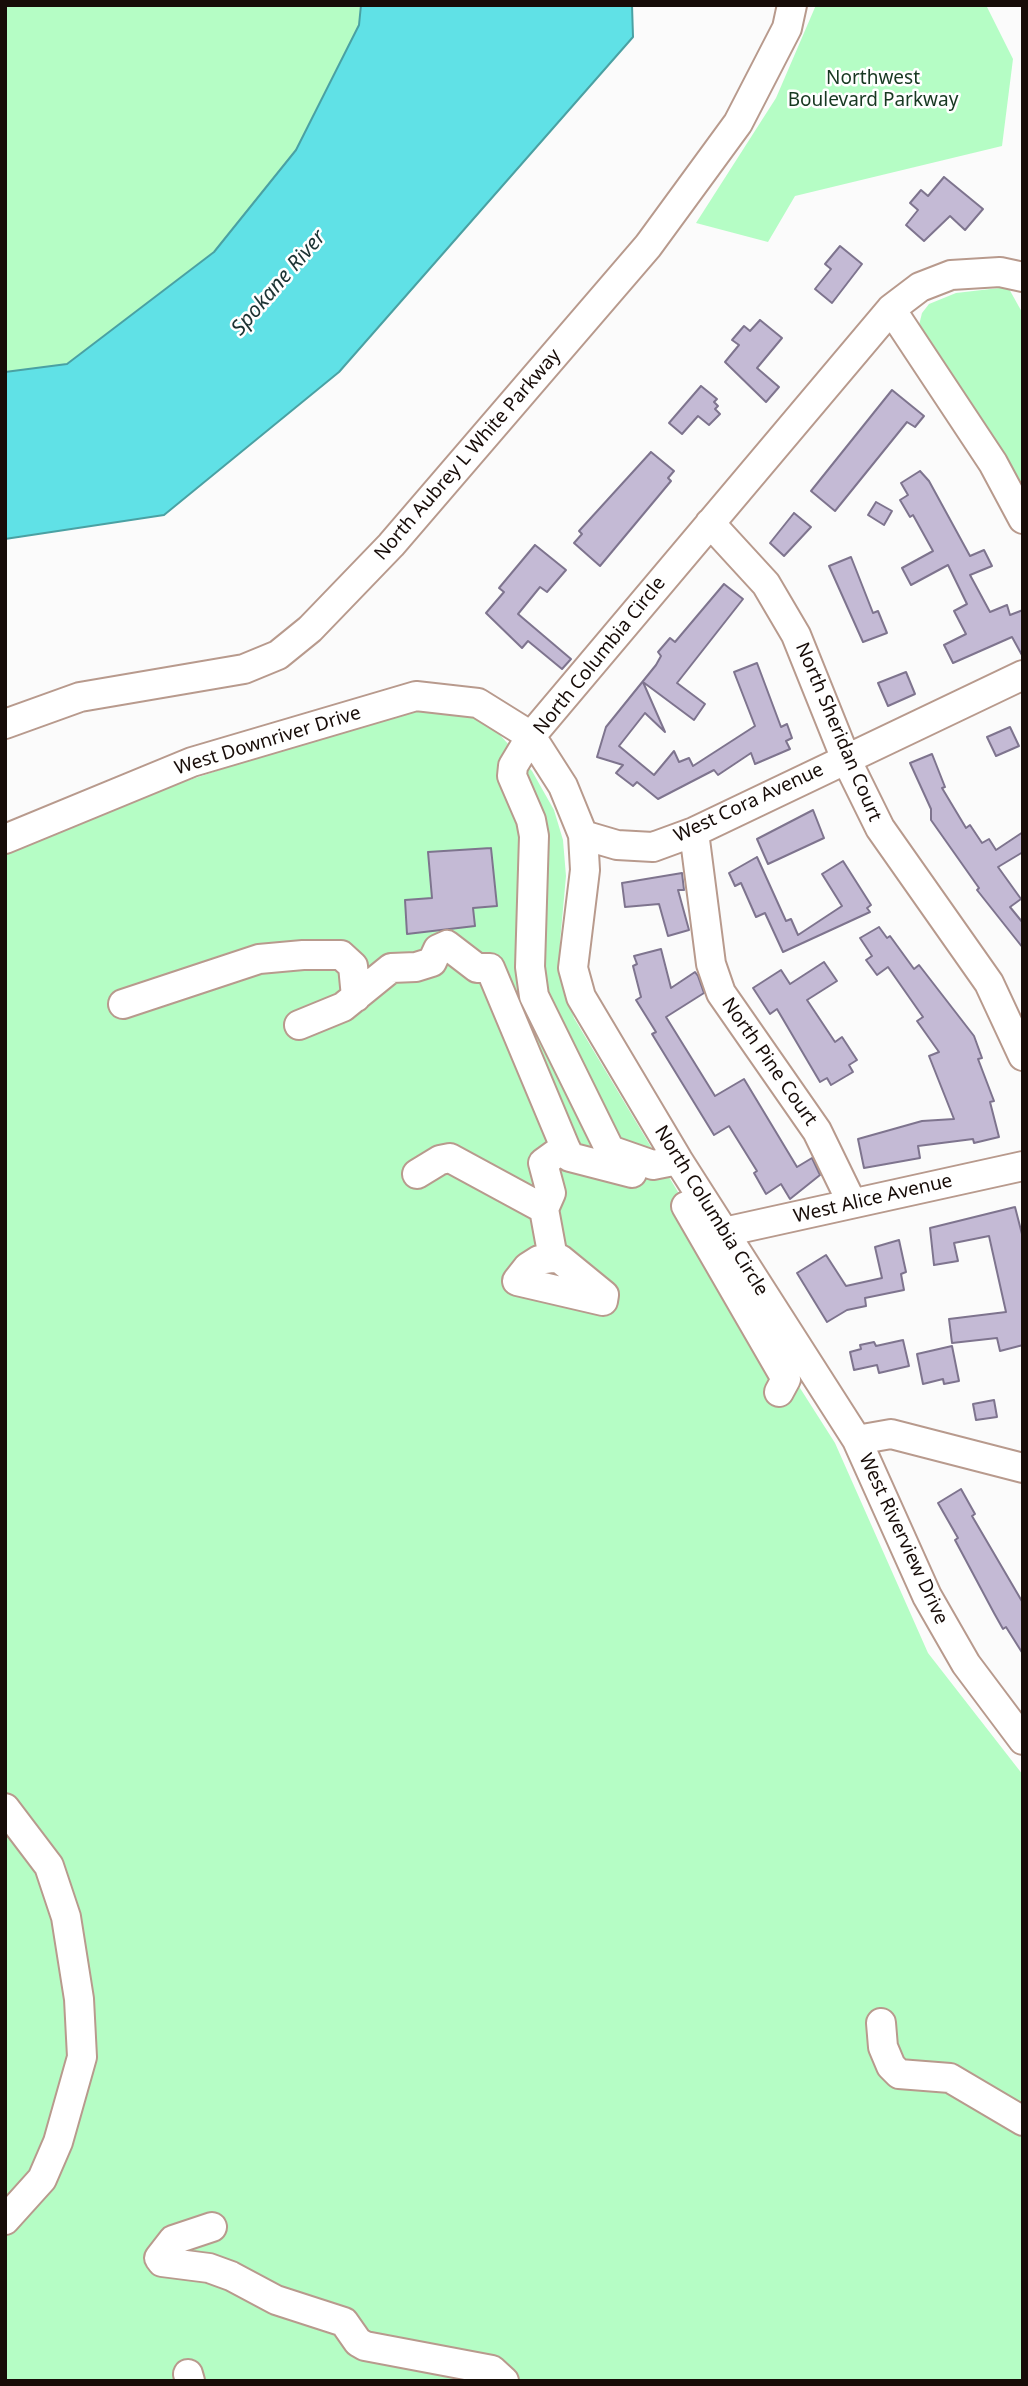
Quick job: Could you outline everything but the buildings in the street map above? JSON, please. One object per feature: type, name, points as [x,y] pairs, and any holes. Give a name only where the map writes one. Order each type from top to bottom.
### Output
[{"type":"street","name":"North Aubrey L White Parkway","points":[[5,724],[80,697],[244,669],[278,655],[310,629],[391,544],[506,414],[648,246],[738,123],[787,28],[792,5]]},
{"type":"street","name":"North Columbia Circle","points":[[857,1440],[678,1160],[581,997],[573,968],[585,870],[583,835],[562,786],[531,736],[891,309],[920,287],[951,275],[1000,272],[1023,278]]},
{"type":"street","points":[[891,309],[993,463],[1023,519]]},
{"type":"street","name":"North Sheridan Court","points":[[710,523],[766,584],[796,635],[845,757],[880,828],[989,983],[1023,1056]]},
{"type":"street","name":"West Cora Avenue","points":[[583,835],[617,845],[653,847],[694,832],[845,757],[1023,675]]},
{"type":"street","name":"West Downriver Drive","points":[[5,839],[192,762],[416,696],[478,703],[531,736]]},
{"type":"street","points":[[531,736],[513,765],[512,776],[531,820],[534,836],[530,967],[534,996],[610,1150],[653,1165],[678,1160]]},
{"type":"street","name":"North Pine Court","points":[[694,832],[711,964],[721,993],[817,1131],[852,1203]]},
{"type":"street","points":[[299,1025],[343,1007],[391,968],[416,967],[432,962],[438,949],[447,945],[477,968],[490,968],[570,1157],[673,1183],[786,1379],[779,1392]]},
{"type":"street","points":[[123,1004],[259,959],[303,955],[341,955],[353,966],[356,998]]},
{"type":"street","points":[[553,1258],[544,1209],[551,1193],[543,1163],[565,1147]]},
{"type":"street","points":[[417,1174],[439,1160],[450,1158],[544,1209]]},
{"type":"street","name":"West Alice Avenue","points":[[724,1232],[1023,1166]]},
{"type":"street","points":[[857,1440],[891,1434],[1023,1468]]},
{"type":"street","name":"West Riverview Drive","points":[[857,1440],[927,1596],[966,1664],[1023,1740]]},
{"type":"street","points":[[5,1808],[49,1866],[66,1917],[79,1999],[82,2057],[58,2142],[42,2179],[5,2220]]},
{"type":"street","points":[[881,2023],[883,2047],[891,2066],[899,2074],[950,2078],[1023,2121]]},
{"type":"street","points":[[212,2227],[173,2240],[166,2258],[209,2268],[231,2276],[276,2300],[344,2322],[358,2342],[365,2346],[492,2370],[504,2381]]},
{"type":"green space","points":[[5,5],[361,5],[359,25],[296,150],[214,252],[67,364],[5,372]]},
{"type":"green space","name":"Northwest Boulevard Parkway","points":[[816,5],[986,5],[1013,59],[1002,146],[795,196],[768,242],[696,223],[776,98]]},
{"type":"green space","points":[[1008,287],[1023,314],[1023,491],[922,339],[919,325],[922,313],[929,304],[956,293]]},
{"type":"green space","points":[[407,708],[485,718],[532,771],[554,810],[563,840],[566,876],[560,942],[562,981],[574,1018],[721,1264],[835,1443],[928,1653],[1023,1775],[1023,2381],[5,2381],[5,841]]},
{"type":"water","name":"Spokane River","points":[[361,5],[632,5],[633,37],[339,372],[164,515],[5,539],[5,372],[67,364],[214,252],[296,150],[359,25]]}]
